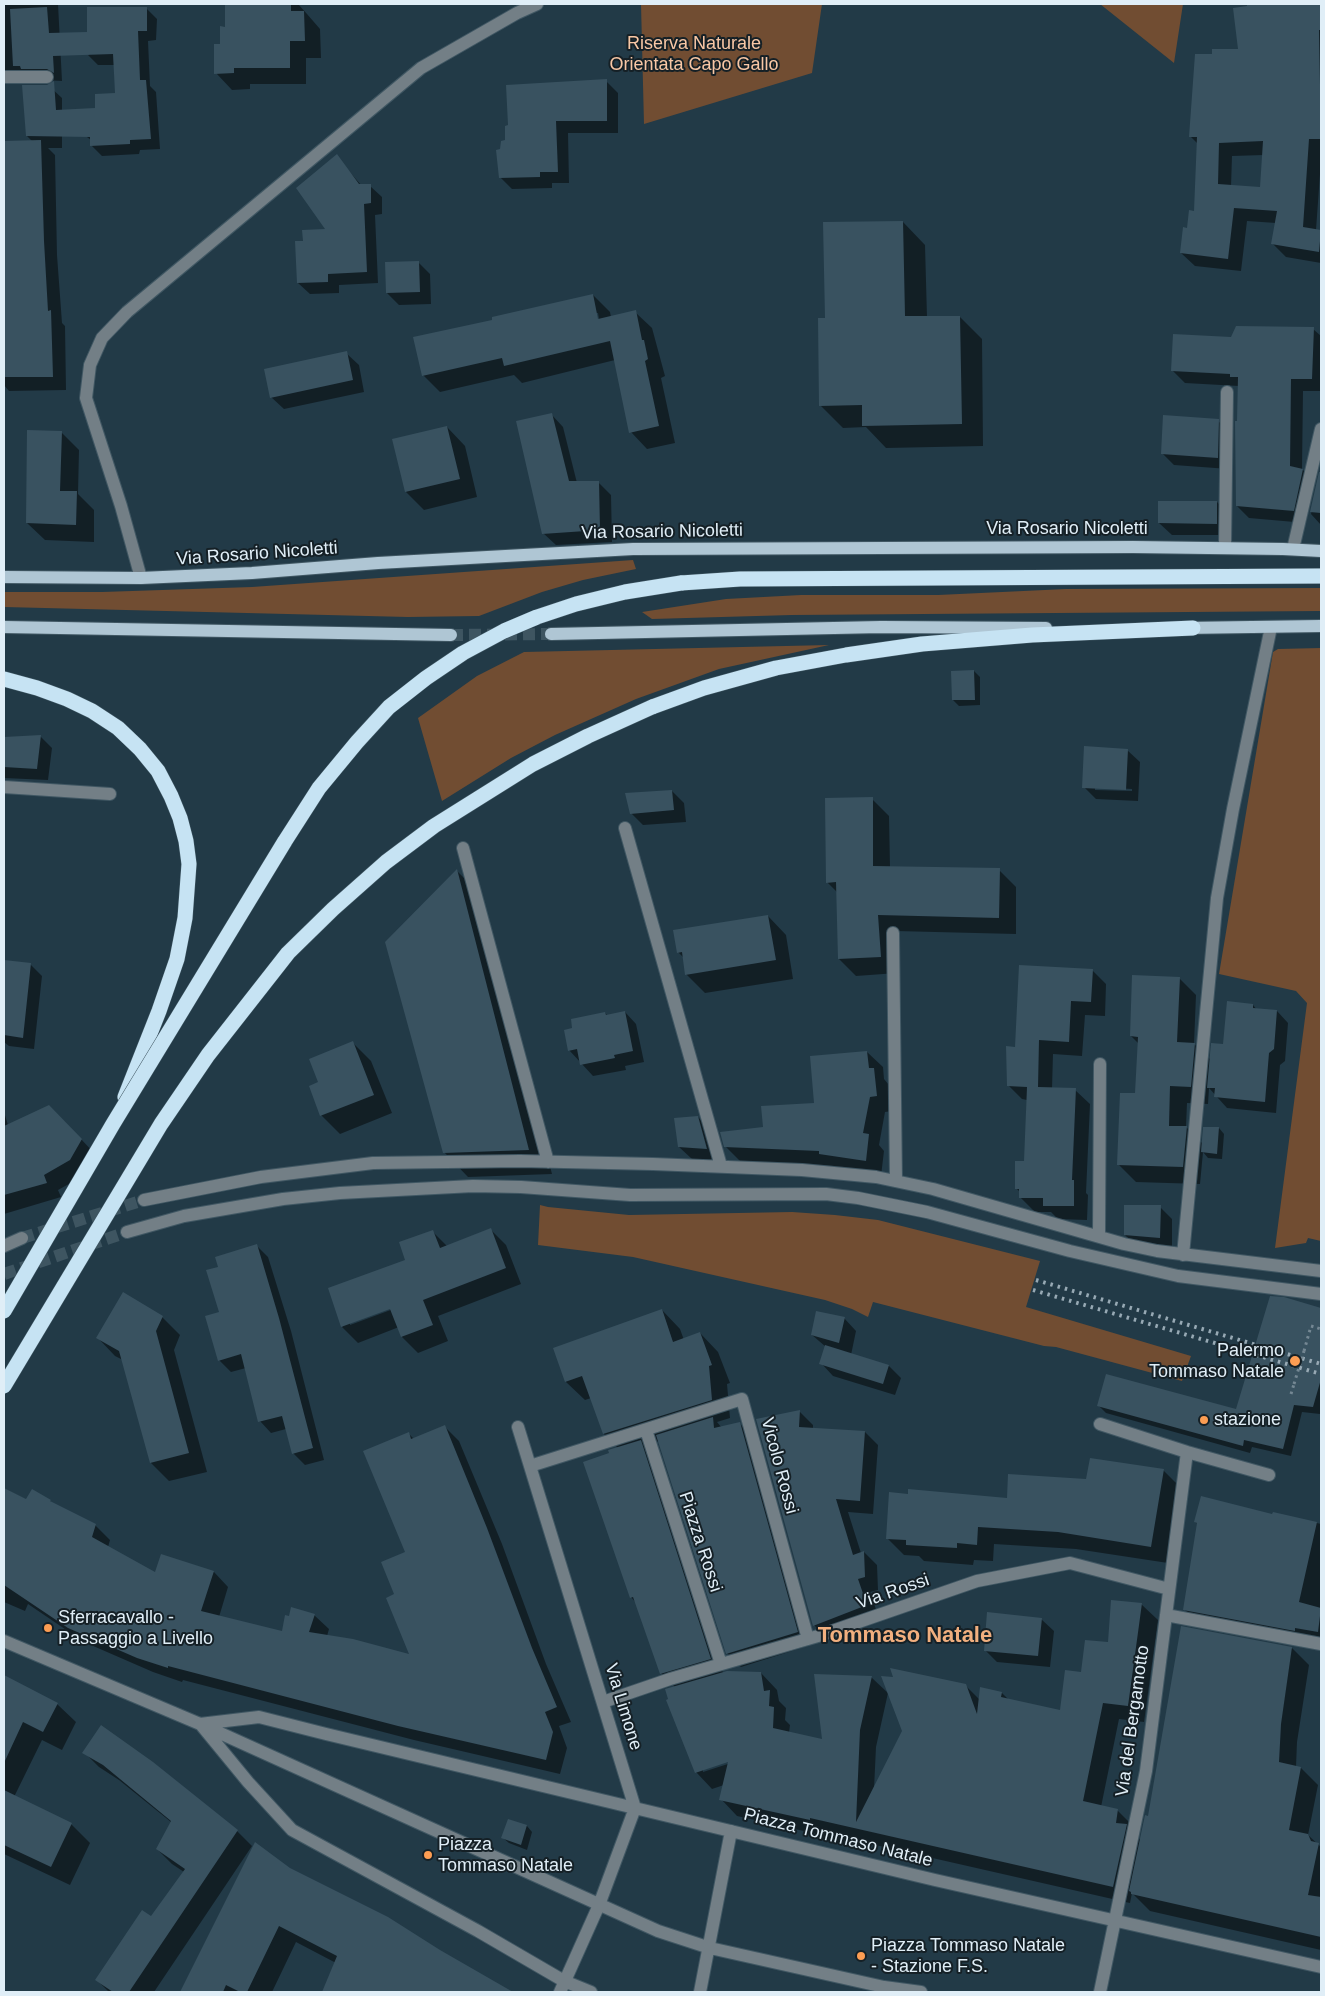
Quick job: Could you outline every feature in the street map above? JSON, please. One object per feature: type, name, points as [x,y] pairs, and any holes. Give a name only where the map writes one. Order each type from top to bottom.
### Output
[{"type":"highway","points":[[4,1311],[113,1124],[319,788],[389,707],[426,678],[463,653],[504,631],[537,617],[576,604],[625,592],[681,583],[740,579],[1321,576]]},
{"type":"highway","points":[[4,1386],[161,1124],[208,1055],[288,953],[386,862],[441,821],[533,764],[588,736],[652,707],[704,688],[776,668],[922,644],[1014,636],[1193,628]]},
{"type":"highway","points":[[4,679],[67,699],[92,711],[118,728],[140,748],[158,771],[180,818],[186,841],[189,864],[188,891],[177,959],[160,1011],[113,1124]]},
{"type":"main road","name":"Via Rosario Nicoletti","points":[[4,577],[141,578],[252,573],[378,563],[633,549],[1225,548],[1321,551]]},
{"type":"main road","points":[[551,634],[881,627],[1271,628],[1321,626]]},
{"type":"main road","points":[[4,627],[451,635]]},
{"type":"street","points":[[141,578],[121,506],[86,398],[90,365],[102,338],[126,312],[421,68],[517,13],[537,4]]},
{"type":"street","points":[[4,77],[47,77]]},
{"type":"street","points":[[1225,548],[1227,392]]},
{"type":"street","points":[[1293,549],[1321,428]]},
{"type":"street","points":[[1183,1255],[1218,898],[1233,809],[1271,628]]},
{"type":"street","points":[[4,787],[110,794]]},
{"type":"street","points":[[625,828],[721,1166]]},
{"type":"street","points":[[463,848],[548,1162]]},
{"type":"street","points":[[893,932],[896,1182]]},
{"type":"street","points":[[1098,1235],[1100,1064]]},
{"type":"street","points":[[144,1200],[261,1177],[373,1163],[548,1162],[802,1170],[876,1177],[933,1189],[1140,1248],[1183,1255],[1321,1271]]},
{"type":"street","points":[[127,1232],[184,1216],[283,1199],[340,1193],[473,1186],[647,1195],[826,1194],[858,1198],[928,1212],[1070,1251],[1178,1276],[1321,1294]]},
{"type":"street","points":[[4,1246],[22,1238]]},
{"type":"street","name":"Vicolo Rossi","points":[[646,1430],[742,1400],[808,1639]]},
{"type":"street","points":[[1100,1424],[1187,1452],[1269,1475]]},
{"type":"street","name":"Via Limone","points":[[518,1427],[635,1808]]},
{"type":"street","points":[[530,1466],[646,1430]]},
{"type":"street","name":"Piazza Rossi","points":[[646,1430],[722,1664]]},
{"type":"street","name":"Via del Bergamotto","points":[[1100,1992],[1146,1771],[1187,1452]]},
{"type":"street","name":"Via Rossi","points":[[603,1702],[670,1679],[808,1639],[977,1581],[1070,1563],[1169,1589]]},
{"type":"street","points":[[1166,1615],[1321,1644]]},
{"type":"street","points":[[4,1641],[200,1724],[658,1931],[710,1948],[884,1987],[921,1992]]},
{"type":"street","name":"Piazza Tommaso Natale","points":[[200,1724],[259,1717],[926,1878],[1321,1967]]},
{"type":"street","points":[[200,1724],[248,1782],[292,1830],[478,1931],[562,1987],[591,1992]]},
{"type":"street","points":[[562,1987],[599,1905],[635,1808]]},
{"type":"street","points":[[700,1992],[710,1948],[731,1830]]},
{"type":"path","points":[[1291,1394],[1311,1326],[1321,1329]]},
{"type":"green space","name":"Riserva Naturale Orientata Capo Gallo","points":[[641,4],[822,4],[812,73],[644,124]]},
{"type":"green space","points":[[1100,4],[1183,4],[1174,63]]},
{"type":"green space","points":[[633,560],[636,569],[583,580],[542,592],[479,616],[408,617],[4,607],[4,592],[102,592],[252,587]]},
{"type":"green space","points":[[1321,588],[1321,611],[792,615],[652,619],[642,612],[726,599],[801,595],[938,595],[1066,589]]},
{"type":"green space","points":[[829,645],[719,669],[636,699],[555,735],[511,758],[442,801],[418,718],[477,676],[524,652]]},
{"type":"green space","points":[[1321,648],[1321,1241],[1308,1238],[1306,1243],[1275,1248],[1307,1003],[1296,991],[1219,974],[1273,652],[1278,649]]},
{"type":"green space","points":[[540,1205],[629,1215],[792,1212],[878,1220],[1040,1261],[1026,1307],[1191,1356],[1182,1381],[1056,1347],[1044,1346],[873,1302],[868,1317],[852,1309],[825,1300],[633,1257],[538,1245]]},
{"type":"building","points":[[225,4],[291,4],[291,11],[304,11],[305,41],[290,41],[290,68],[234,68],[234,73],[214,74],[214,44],[220,44],[220,26],[225,27]]},
{"type":"building","points":[[1247,4],[1321,4],[1321,30],[1319,30],[1321,139],[1309,139],[1303,227],[1321,230],[1319,252],[1271,244],[1277,211],[1234,208],[1228,259],[1180,253],[1183,227],[1187,228],[1189,210],[1194,211],[1197,137],[1189,137],[1195,54],[1212,54],[1212,49],[1238,49],[1233,8],[1247,6]],"holes":[[[1263,141],[1260,187],[1218,184],[1219,143]]]},
{"type":"building","points":[[47,7],[49,33],[87,32],[87,7],[147,7],[147,31],[138,31],[140,80],[146,80],[151,139],[130,140],[130,144],[90,146],[90,137],[26,136],[22,85],[47,85],[54,81],[56,110],[95,108],[95,94],[115,93],[113,54],[53,56],[54,73],[47,69],[21,69],[20,66],[13,66],[10,9]]},
{"type":"building","points":[[607,79],[607,121],[556,121],[558,172],[540,172],[540,177],[499,178],[496,150],[500,149],[501,141],[505,140],[505,126],[508,125],[506,85]]},
{"type":"building","points":[[41,140],[44,241],[48,311],[51,310],[53,377],[4,377],[4,141]]},
{"type":"building","points":[[337,154],[359,184],[371,184],[371,203],[364,204],[367,272],[328,274],[328,282],[297,283],[295,241],[303,241],[302,230],[325,229],[296,188]]},
{"type":"building","points":[[903,221],[905,316],[960,316],[962,424],[862,426],[862,405],[819,406],[818,318],[825,318],[823,222]]},
{"type":"building","points":[[419,261],[420,292],[386,293],[385,262]]},
{"type":"building","points":[[593,294],[598,319],[636,310],[648,359],[645,361],[659,426],[629,433],[610,341],[504,366],[502,358],[422,376],[413,337],[492,320],[492,317]]},
{"type":"building","points":[[1236,326],[1314,327],[1312,379],[1291,379],[1290,466],[1303,469],[1294,511],[1236,506],[1235,421],[1237,421],[1238,377],[1230,377],[1230,374],[1171,371],[1173,334],[1231,337]]},
{"type":"building","points":[[347,351],[353,380],[270,398],[264,369]]},
{"type":"building","points":[[552,413],[569,481],[599,481],[600,530],[542,534],[516,421]]},
{"type":"building","points":[[1163,415],[1219,419],[1218,458],[1161,454]]},
{"type":"building","points":[[447,426],[460,479],[405,492],[392,439]]},
{"type":"building","points":[[27,430],[62,431],[60,491],[77,491],[76,525],[26,523]]},
{"type":"building","points":[[1319,472],[1321,472],[1321,513],[1310,512]]},
{"type":"building","points":[[1158,501],[1217,501],[1217,524],[1158,523]]},
{"type":"building","points":[[974,670],[975,700],[952,700],[951,671]]},
{"type":"building","points":[[41,735],[37,769],[4,767],[4,737]]},
{"type":"building","points":[[1084,746],[1128,749],[1126,790],[1082,788]]},
{"type":"building","points":[[672,790],[674,810],[630,814],[625,793]]},
{"type":"building","points":[[873,797],[873,866],[1000,868],[999,918],[878,915],[881,957],[838,959],[836,882],[826,883],[825,798]]},
{"type":"building","points":[[457,869],[529,1150],[443,1153],[385,942]]},
{"type":"building","points":[[768,915],[776,960],[685,975],[682,952],[677,953],[673,930]]},
{"type":"building","points":[[4,960],[31,963],[23,1038],[4,1035]]},
{"type":"building","points":[[1019,965],[1093,969],[1091,1002],[1071,1001],[1069,1042],[1039,1040],[1038,1087],[1076,1088],[1072,1180],[1074,1180],[1074,1206],[1043,1206],[1043,1198],[1019,1198],[1019,1189],[1015,1189],[1015,1161],[1024,1161],[1027,1087],[1007,1086],[1006,1046],[1015,1047]]},
{"type":"building","points":[[1132,975],[1180,977],[1177,1042],[1195,1043],[1191,1087],[1170,1086],[1169,1126],[1187,1126],[1183,1167],[1117,1165],[1120,1093],[1135,1093],[1138,1037],[1130,1036]]},
{"type":"building","points":[[1227,1001],[1253,1004],[1253,1008],[1277,1010],[1274,1049],[1269,1053],[1265,1102],[1214,1097],[1215,1088],[1207,1088],[1211,1043],[1223,1044]]},
{"type":"building","points":[[625,1011],[633,1051],[614,1055],[615,1058],[580,1065],[577,1049],[568,1051],[564,1030],[572,1028],[571,1019],[605,1012],[606,1015]]},
{"type":"building","points":[[353,1041],[374,1095],[320,1116],[309,1086],[318,1082],[309,1059]]},
{"type":"building","points":[[867,1051],[869,1068],[874,1068],[877,1096],[870,1097],[863,1133],[869,1134],[866,1161],[819,1154],[819,1151],[724,1147],[720,1132],[763,1127],[761,1106],[814,1103],[810,1056]]},
{"type":"building","points":[[49,1105],[82,1139],[70,1160],[44,1175],[47,1183],[4,1195],[4,1126]]},
{"type":"building","points":[[698,1116],[707,1149],[678,1147],[674,1118]]},
{"type":"building","points":[[1203,1127],[1219,1127],[1217,1154],[1201,1152]]},
{"type":"building","points":[[1124,1205],[1161,1205],[1160,1238],[1124,1235]]},
{"type":"building","points":[[491,1228],[506,1268],[423,1300],[433,1325],[401,1337],[390,1309],[341,1327],[328,1288],[405,1260],[399,1242],[433,1230],[440,1248]]},
{"type":"building","points":[[257,1244],[279,1318],[313,1448],[292,1454],[282,1416],[258,1422],[241,1354],[218,1361],[205,1316],[219,1312],[206,1270],[218,1267],[215,1257]]},
{"type":"building","points":[[123,1292],[163,1316],[156,1331],[189,1453],[150,1463],[119,1351],[96,1338]]},
{"type":"building","points":[[1270,1296],[1284,1297],[1321,1308],[1321,1379],[1313,1407],[1294,1405],[1283,1449],[1244,1440],[1243,1446],[1097,1406],[1106,1374],[1236,1409]]},
{"type":"building","points":[[662,1309],[673,1342],[700,1332],[712,1365],[709,1366],[712,1400],[603,1434],[582,1376],[565,1382],[553,1348]]},
{"type":"building","points":[[816,1311],[845,1317],[839,1343],[811,1335]]},
{"type":"building","points":[[825,1345],[889,1365],[883,1384],[819,1364]]},
{"type":"building","points":[[800,1410],[799,1427],[865,1431],[860,1501],[836,1499],[853,1555],[864,1551],[865,1577],[858,1579],[867,1605],[813,1626],[756,1419]]},
{"type":"building","points":[[713,1417],[714,1428],[740,1422],[798,1632],[726,1654],[656,1435]]},
{"type":"building","points":[[445,1425],[557,1707],[545,1712],[553,1732],[546,1760],[398,1726],[168,1666],[168,1668],[137,1658],[68,1628],[4,1585],[4,1488],[26,1499],[32,1489],[50,1501],[96,1524],[92,1537],[155,1572],[161,1554],[214,1571],[201,1611],[282,1631],[285,1615],[289,1616],[291,1607],[315,1614],[309,1632],[353,1639],[409,1654],[386,1598],[394,1594],[381,1562],[405,1552],[363,1451],[409,1432],[411,1439]]},
{"type":"building","points":[[641,1440],[711,1659],[660,1674],[633,1597],[630,1598],[583,1462],[609,1453],[608,1450]]},
{"type":"building","points":[[1090,1458],[1164,1469],[1151,1547],[1058,1532],[978,1527],[977,1545],[957,1543],[957,1548],[906,1545],[906,1540],[886,1539],[889,1492],[908,1494],[908,1489],[1007,1498],[1008,1474],[1086,1479]]},
{"type":"building","points":[[1201,1496],[1272,1514],[1273,1512],[1317,1522],[1299,1602],[1321,1608],[1318,1632],[1295,1628],[1295,1631],[1183,1610],[1197,1523],[1194,1522]]},
{"type":"building","points":[[1111,1600],[1142,1603],[1128,1706],[1103,1703],[1083,1801],[1118,1809],[1116,1823],[1127,1824],[1113,1887],[810,1818],[810,1820],[719,1800],[728,1762],[695,1773],[666,1700],[668,1699],[665,1689],[727,1671],[761,1672],[764,1691],[770,1690],[769,1706],[774,1707],[773,1728],[822,1739],[814,1674],[872,1676],[860,1730],[856,1822],[902,1731],[881,1676],[893,1677],[890,1668],[966,1684],[977,1714],[980,1687],[1002,1692],[1001,1697],[1060,1710],[1065,1670],[1081,1672],[1085,1640],[1108,1642]]},
{"type":"building","points":[[987,1612],[1042,1618],[1038,1656],[984,1651]]},
{"type":"building","points":[[1181,1626],[1292,1647],[1281,1724],[1279,1762],[1301,1767],[1289,1830],[1308,1834],[1311,1841],[1319,1843],[1308,1895],[1321,1897],[1321,1937],[1131,1894],[1129,1891],[1145,1815],[1148,1816]]},
{"type":"building","points":[[4,1675],[58,1703],[43,1732],[23,1722],[4,1763]]},
{"type":"building","points":[[101,1725],[153,1762],[238,1830],[129,1992],[113,1992],[95,1980],[142,1910],[151,1916],[185,1869],[156,1849],[171,1821],[103,1765],[82,1753]]},
{"type":"building","points":[[4,1790],[72,1823],[51,1867],[4,1845]]},
{"type":"building","points":[[508,1819],[527,1825],[521,1845],[501,1838]]},
{"type":"building","points":[[255,1842],[290,1868],[388,1917],[440,1950],[513,1992],[322,1992],[337,1956],[279,1926],[247,1992],[240,1992],[226,1985],[223,1992],[180,1992]]},
{"type":"tunnel","points":[[451,635],[551,634]]},
{"type":"tunnel","points":[[22,1238],[144,1200]]},
{"type":"tunnel","points":[[4,1274],[127,1232]]},
{"type":"railway","points":[[1036,1280],[1321,1364]]},
{"type":"railway","points":[[1033,1290],[1321,1374]]},
{"type":"place","name":"Palermo Tommaso Natale","points":[[1295,1361]]},
{"type":"place","name":"stazione","points":[[1204,1420]]},
{"type":"place","name":"Sferracavallo - Passaggio a Livello","points":[[48,1628]]},
{"type":"place","name":"Piazza Tommaso Natale","points":[[428,1855]]},
{"type":"place","name":"Piazza Tommaso Natale - Stazione F.S.","points":[[861,1956]]},
{"type":"district","name":"Tommaso Natale","points":[[905,1636]]}]
